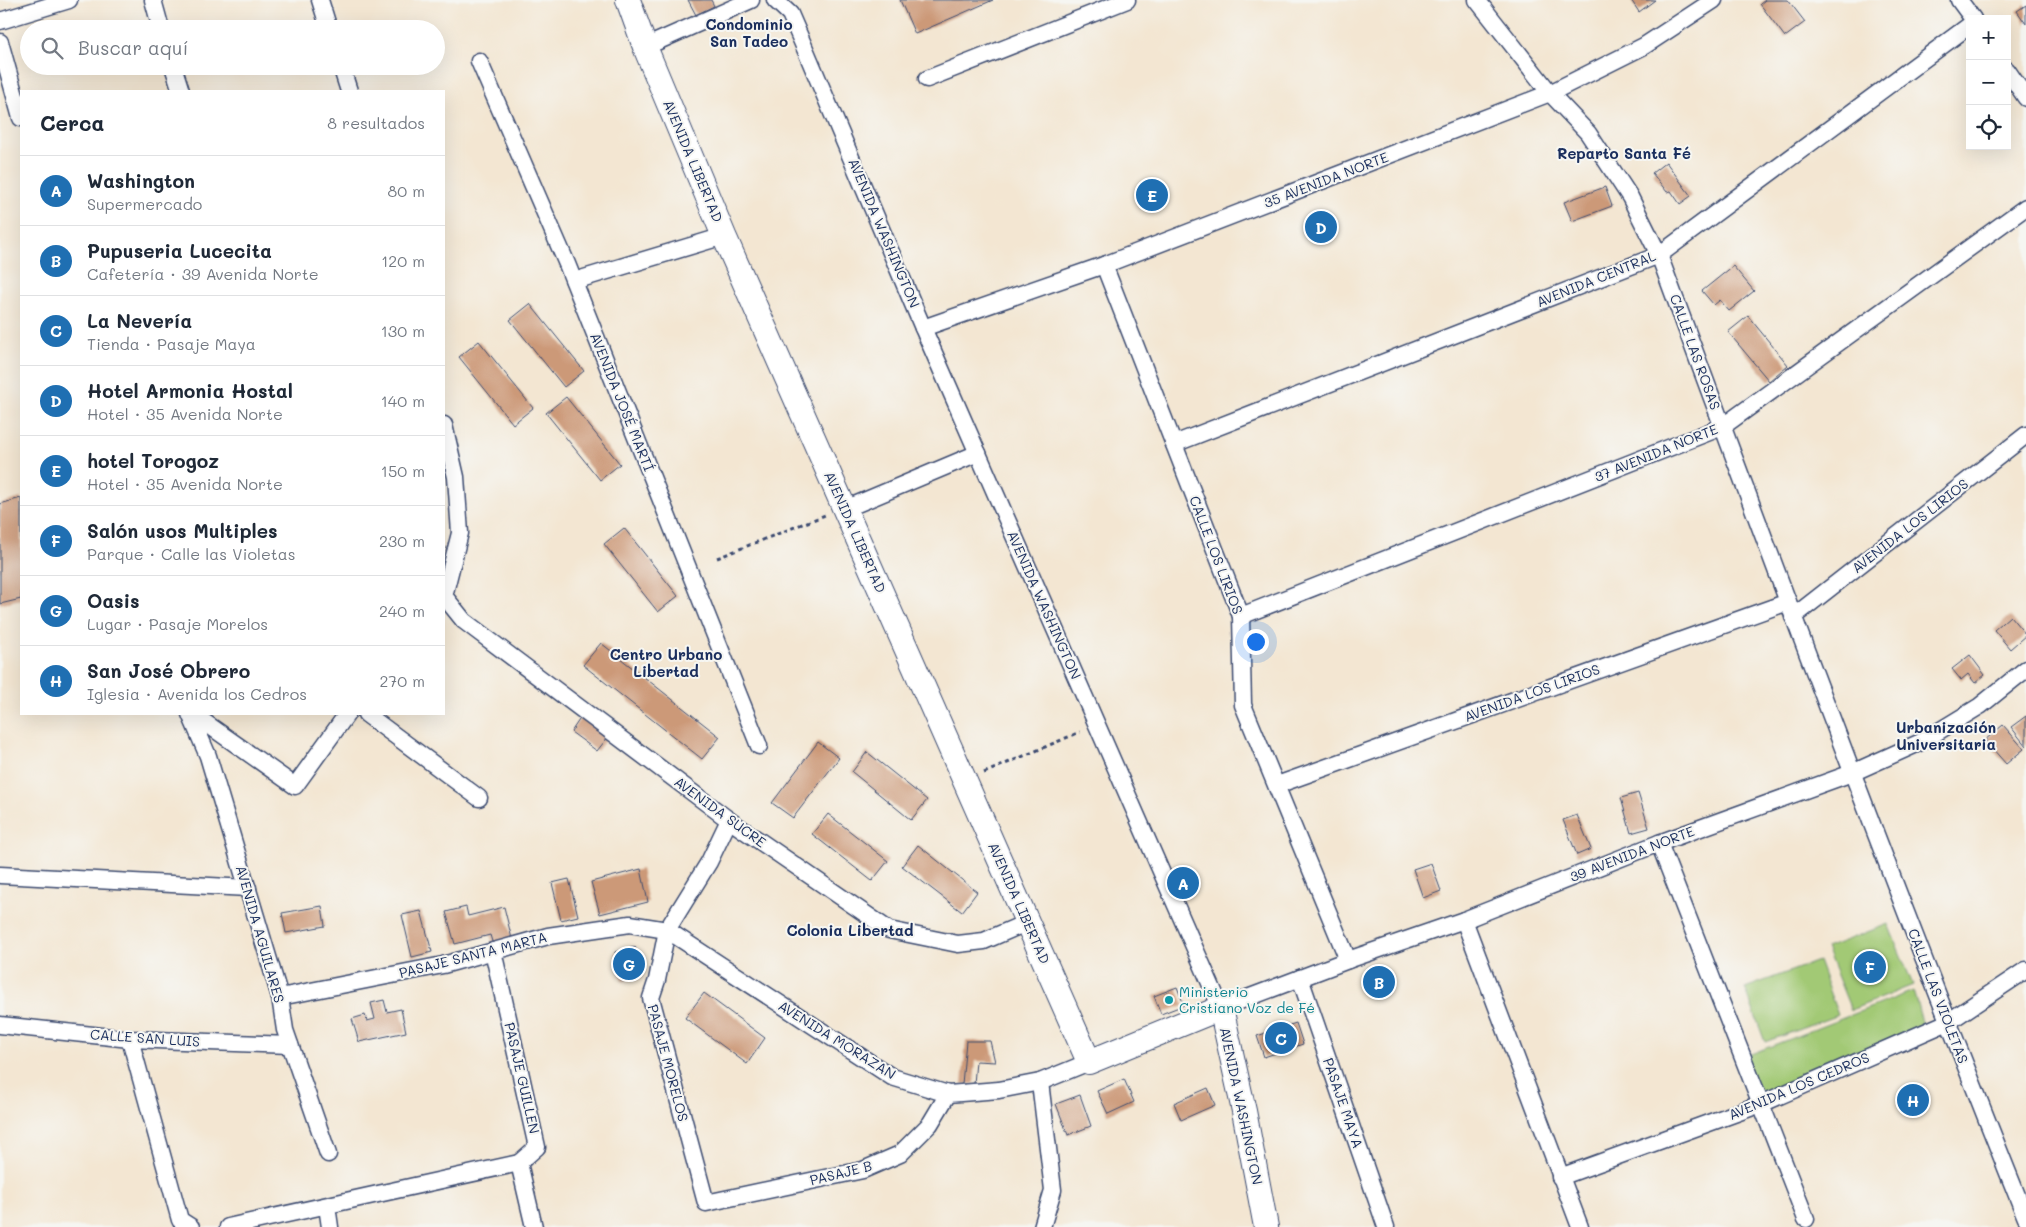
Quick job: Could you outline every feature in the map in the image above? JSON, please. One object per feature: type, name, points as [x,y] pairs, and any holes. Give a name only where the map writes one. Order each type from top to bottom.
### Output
[{"type":"main road","name":"AVENIDA LIBERTAD","points":[[628,0],[645,47],[724,236],[835,512],[1028,922],[1089,1062]]},
{"type":"main road","name":"AVENIDA MORAZAN","points":[[1089,1062],[1220,1008]]},
{"type":"main road","name":"AVENIDA WASHINGTON","points":[[1220,1008],[1244,1111],[1266,1227]]},
{"type":"street","points":[[0,21],[69,0]]},
{"type":"street","points":[[153,0],[159,20]]},
{"type":"street","points":[[320,0],[326,20]]},
{"type":"street","points":[[645,47],[751,0]]},
{"type":"street","name":"AVENIDA WASHINGTON","points":[[775,0],[790,14],[923,328],[1220,1008]]},
{"type":"street","points":[[927,79],[1127,0]]},
{"type":"street","name":"CALLE LAS ROSAS","points":[[1477,0],[1550,93],[1588,133],[1617,176],[1659,255],[1852,773]]},
{"type":"street","name":"35 AVENIDA NORTE","points":[[923,328],[1104,265],[1550,93],[1644,46],[1713,0]]},
{"type":"street","points":[[1959,0],[1970,15]]},
{"type":"street","name":"AVENIDA CENTRAL","points":[[1174,444],[1659,255],[1966,28]]},
{"type":"street","points":[[0,42],[20,114]]},
{"type":"street","name":"AVENIDA JOSÉ MARTÍ","points":[[479,61],[574,281],[759,746]]},
{"type":"street","points":[[176,75],[181,90]]},
{"type":"street","points":[[344,75],[348,90]]},
{"type":"street","points":[[2011,76],[2026,98]]},
{"type":"street","name":"37 AVENIDA NORTE","points":[[1241,616],[1722,427],[2026,207]]},
{"type":"street","points":[[574,281],[724,236]]},
{"type":"street","name":"CALLE LOS LIRIOS","points":[[1104,265],[1241,616],[1243,705],[1348,960]]},
{"type":"street","points":[[445,429],[456,477],[460,533],[445,592]]},
{"type":"street","name":"AVENIDA LOS LIRIOS","points":[[1276,785],[1790,609],[2026,436]]},
{"type":"street","points":[[835,512],[978,453]]},
{"type":"street","name":"AVENIDA SUCRE","points":[[445,597],[464,621],[729,820],[889,930],[958,944],[984,941],[1028,922]]},
{"type":"street","name":"39 AVENIDA NORTE","points":[[1220,1008],[1348,960],[1464,920],[1659,843],[1852,773],[1922,742],[1980,706],[2026,669]]},
{"type":"street","name":"AVENIDA AGUILARES","points":[[192,715],[208,756],[248,888],[280,997],[285,1030],[328,1154]]},
{"type":"street","points":[[193,715],[295,786],[346,715]]},
{"type":"street","points":[[367,715],[479,798]]},
{"type":"street","name":"CALLE LAS VIOLETAS","points":[[1852,773],[2026,1218]]},
{"type":"street","name":"PASAJE MORELOS","points":[[706,1203],[651,998],[657,980],[667,930],[709,862],[729,820]]},
{"type":"street","points":[[1659,843],[1806,1219]]},
{"type":"street","points":[[0,875],[248,888]]},
{"type":"street","points":[[1464,920],[1580,1227]]},
{"type":"street","name":"PASAJE SANTA MARTA","points":[[280,997],[443,965],[548,936],[630,924],[667,930]]},
{"type":"street","name":"AVENIDA MORAZAN","points":[[667,930],[892,1078],[948,1094],[999,1090],[1040,1082],[1089,1062]]},
{"type":"street","name":"PASAJE GUILLEN","points":[[493,951],[537,1148],[520,1163]]},
{"type":"street","name":"AVENIDA LOS CEDROS","points":[[1560,1177],[1761,1104],[1948,1022],[2026,970]]},
{"type":"street","name":"PASAJE MAYA","points":[[1300,978],[1386,1227]]},
{"type":"street","name":"CALLE SAN LUIS","points":[[0,1025],[130,1039],[290,1045]]},
{"type":"street","points":[[130,1039],[180,1220],[190,1227]]},
{"type":"street","points":[[1040,1082],[1052,1190],[1042,1227]]},
{"type":"street","name":"PASAJE B","points":[[706,1203],[864,1170],[900,1154],[930,1124],[948,1094]]},
{"type":"street","points":[[228,1227],[520,1163],[534,1227]]},
{"type":"street","points":[[327,1206],[330,1227]]},
{"type":"path","points":[[717,558],[835,512]]},
{"type":"path","points":[[978,776],[1080,732]]},
{"type":"green space","points":[[1888,924],[1913,985],[1851,1010],[1826,948]]},
{"type":"green space","points":[[1818,961],[1838,1015],[1765,1042],[1745,988]]},
{"type":"green space","points":[[1913,991],[1923,1025],[1759,1097],[1743,1057]]},
{"type":"building","points":[[688,0],[711,0],[714,6],[696,15]]},
{"type":"building","points":[[900,0],[993,0],[915,34]]},
{"type":"building","points":[[1631,0],[1655,0],[1639,12]]},
{"type":"building","points":[[1765,0],[1788,0],[1805,22],[1785,37],[1760,4]]},
{"type":"building","points":[[2026,5],[2026,24],[2017,11]]},
{"type":"building","points":[[1666,162],[1691,196],[1680,204],[1671,191],[1667,192],[1652,173]]},
{"type":"building","points":[[1605,187],[1612,206],[1572,221],[1564,202]]},
{"type":"building","points":[[1733,266],[1754,291],[1729,311],[1720,300],[1714,305],[1702,291]]},
{"type":"building","points":[[530,304],[584,371],[564,387],[510,320]]},
{"type":"building","points":[[1748,316],[1788,365],[1769,381],[1728,332]]},
{"type":"building","points":[[479,341],[533,408],[513,424],[459,357]]},
{"type":"building","points":[[566,397],[620,464],[600,480],[546,413]]},
{"type":"building","points":[[20,498],[20,599],[0,604],[0,504]]},
{"type":"building","points":[[624,528],[678,596],[658,612],[604,544]]},
{"type":"building","points":[[2010,616],[2026,635],[2010,649],[1994,630]]},
{"type":"building","points":[[601,643],[720,737],[702,759],[583,665]]},
{"type":"building","points":[[1970,655],[1985,675],[1975,683],[1968,674],[1961,680],[1952,669]]},
{"type":"building","points":[[2026,716],[2026,746],[2011,727]]},
{"type":"building","points":[[581,717],[608,737],[597,751],[571,732]]},
{"type":"building","points":[[2003,725],[2024,749],[2006,764],[1985,740]]},
{"type":"building","points":[[818,742],[839,758],[793,818],[772,803]]},
{"type":"building","points":[[867,752],[927,800],[911,820],[852,772]]},
{"type":"building","points":[[1638,793],[1649,828],[1631,833],[1621,798]]},
{"type":"building","points":[[828,814],[888,861],[872,881],[812,834]]},
{"type":"building","points":[[1577,815],[1591,849],[1577,855],[1563,820]]},
{"type":"building","points":[[918,845],[977,892],[962,912],[902,866]]},
{"type":"building","points":[[1431,863],[1441,891],[1423,898],[1413,869]]},
{"type":"building","points":[[641,869],[648,902],[600,914],[591,882]]},
{"type":"building","points":[[569,879],[578,916],[561,920],[552,883]]},
{"type":"building","points":[[322,906],[325,926],[286,933],[282,913]]},
{"type":"building","points":[[466,907],[468,916],[504,907],[513,943],[494,948],[490,935],[455,944],[446,912]]},
{"type":"building","points":[[421,911],[432,952],[412,957],[402,915]]},
{"type":"building","points":[[635,947],[642,977],[622,981],[615,952]]},
{"type":"building","points":[[1384,971],[1389,986],[1374,992],[1368,977]]},
{"type":"building","name":"Ministerio Cristiano Voz de Fé","points":[[1177,987],[1184,1005],[1161,1014],[1154,996]]},
{"type":"building","points":[[704,993],[765,1038],[747,1064],[685,1018]]},
{"type":"building","points":[[384,1000],[387,1012],[401,1009],[406,1032],[359,1042],[352,1019],[365,1015],[367,1021],[375,1019],[371,1003]]},
{"type":"building","points":[[1296,1023],[1303,1044],[1264,1057],[1257,1036]]},
{"type":"building","points":[[966,1041],[990,1041],[995,1062],[976,1061],[974,1084],[962,1084]]},
{"type":"building","points":[[1124,1079],[1134,1102],[1108,1114],[1097,1091]]},
{"type":"building","points":[[1208,1088],[1215,1105],[1181,1120],[1174,1103]]},
{"type":"building","points":[[1080,1095],[1091,1126],[1068,1135],[1056,1104]]},
{"type":"place","name":"hotel Torogoz","points":[[1152,195]]},
{"type":"place","name":"Hotel Armonia Hostal","points":[[1321,227]]},
{"type":"place","name":"Washington","points":[[1183,883]]},
{"type":"place","name":"Oasis","points":[[629,964]]},
{"type":"place","name":"Salón usos Multiples","points":[[1870,967]]},
{"type":"place","name":"Pupuseria Lucecita","points":[[1379,982]]},
{"type":"place","name":"Ministerio Cristiano Voz de Fé","points":[[1169,1000]]},
{"type":"place","name":"La Nevería","points":[[1281,1038]]},
{"type":"place","name":"San José Obrero","points":[[1913,1100]]},
{"type":"district","name":"Condominio San Tadeo","points":[[749,34]]},
{"type":"district","name":"Reparto Santa Fé","points":[[1624,154]]},
{"type":"district","name":"Centro Urbano Libertad","points":[[666,664]]},
{"type":"district","name":"Urbanización Universitaria","points":[[1946,736]]},
{"type":"district","name":"Colonia Libertad","points":[[850,931]]}]
